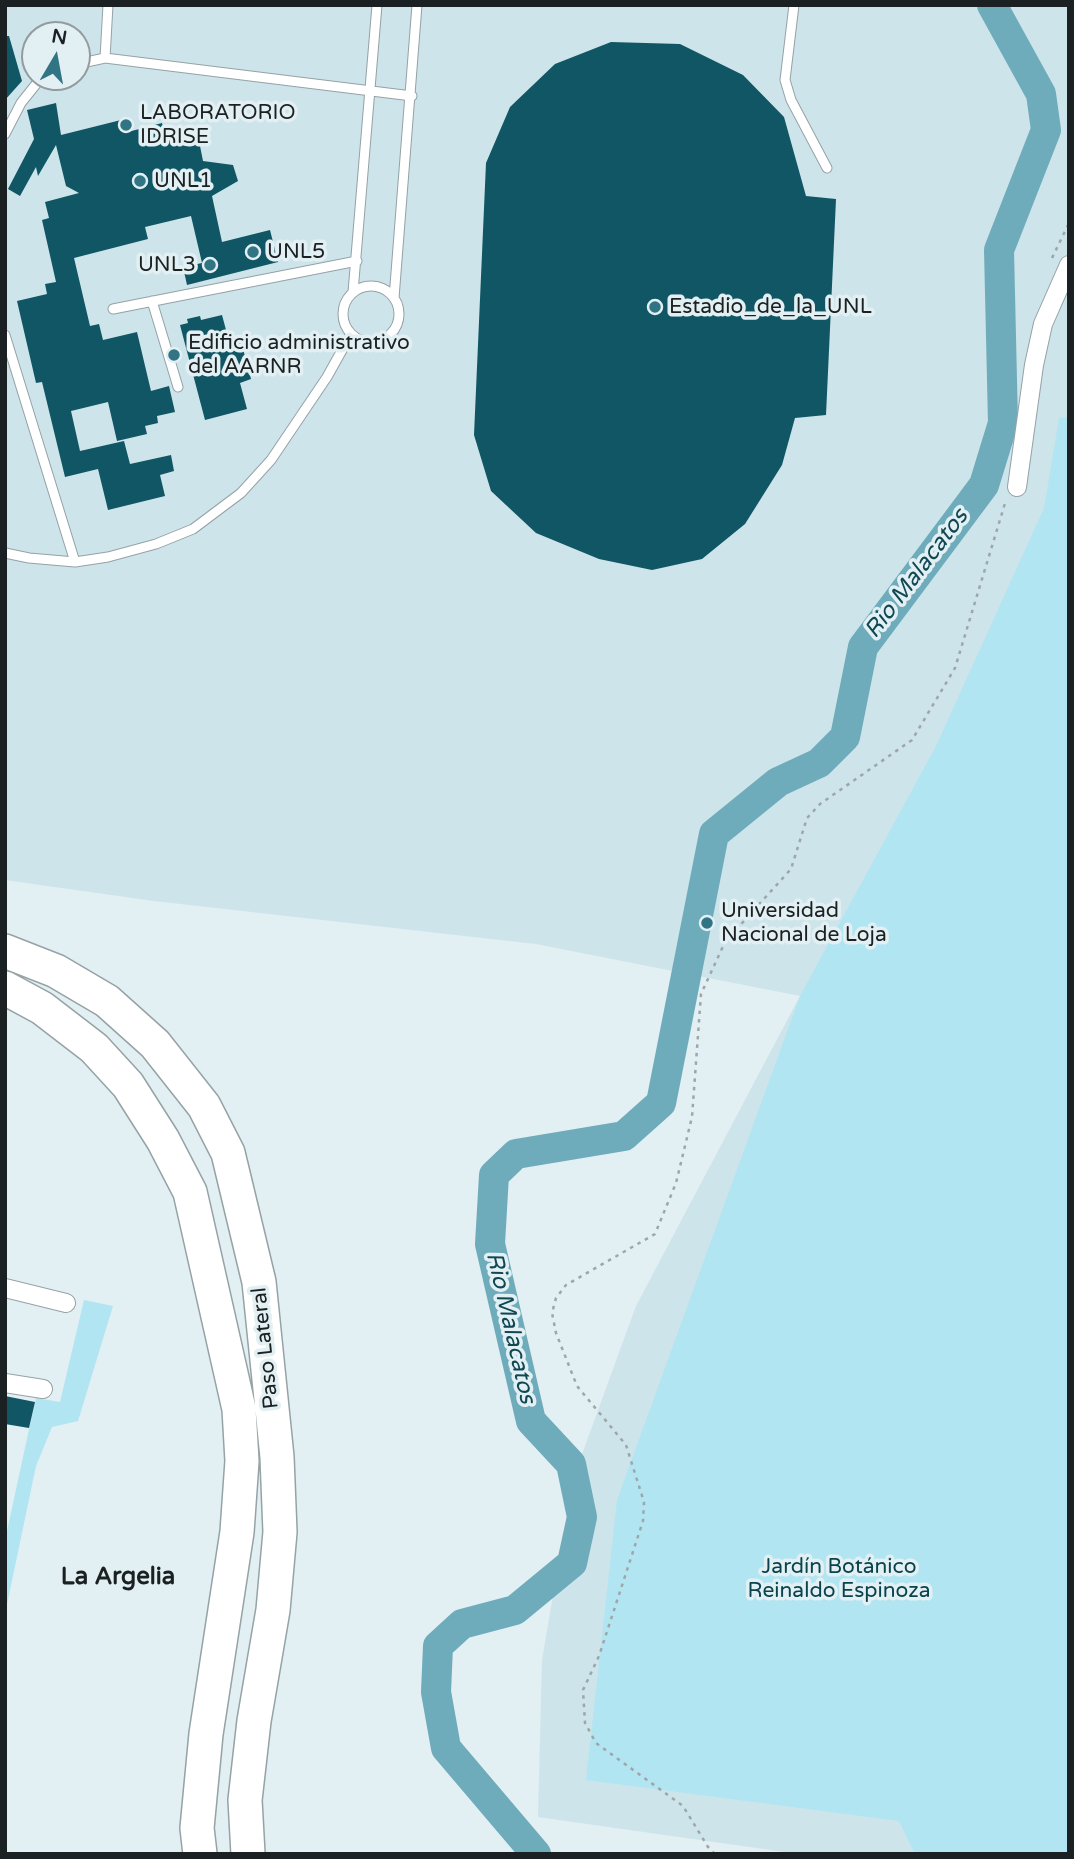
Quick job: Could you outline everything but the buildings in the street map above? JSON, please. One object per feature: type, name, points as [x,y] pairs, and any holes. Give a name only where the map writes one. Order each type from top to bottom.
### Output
[{"type":"highway","name":"Paso Lateral","points":[[5,951],[56,971],[107,1002],[155,1044],[204,1106],[228,1153],[260,1282],[277,1457],[281,1532],[273,1610],[254,1721],[245,1800],[248,1854]]},
{"type":"highway","name":"Paso Lateral","points":[[5,988],[42,1008],[94,1048],[128,1085],[163,1140],[190,1192],[239,1409],[242,1461],[237,1532],[206,1734],[197,1828],[200,1854]]},
{"type":"street","points":[[1012,493],[1043,324],[1069,265]]},
{"type":"street","points":[[5,1288],[66,1303]]},
{"type":"street","points":[[5,1383],[43,1389]]},
{"type":"lane","points":[[105,58],[108,5]]},
{"type":"lane","points":[[377,5],[357,261],[353,292],[343,308],[345,327],[351,334],[368,342],[377,342],[393,332],[400,315],[394,298],[412,96],[417,5]]},
{"type":"lane","points":[[794,5],[785,80],[791,100],[827,168]]},
{"type":"lane","points":[[91,61],[105,58],[412,96]]},
{"type":"lane","points":[[5,134],[31,91]]},
{"type":"lane","points":[[113,309],[357,261]]},
{"type":"lane","points":[[353,292],[374,286],[394,298]]},
{"type":"lane","points":[[152,301],[178,387]]},
{"type":"lane","points":[[5,552],[29,558],[75,562],[108,557],[193,529],[241,492],[271,460],[327,377],[351,334]]},
{"type":"lane","points":[[5,335],[75,562]]},
{"type":"path","points":[[1050,261],[1069,223]]},
{"type":"path","points":[[715,1854],[683,1806],[596,1743],[584,1723],[583,1690],[599,1656],[643,1521],[644,1502],[626,1445],[577,1386],[556,1333],[552,1313],[556,1298],[566,1284],[655,1234],[676,1183],[692,1117],[701,994],[725,942],[791,869],[807,818],[820,804],[912,740],[955,668],[1012,493]]},
{"type":"shaded area","name":"Universidad Nacional de Loja","points":[[5,5],[1069,5],[1069,1854],[799,1854],[538,1817],[542,1660],[573,1479],[636,1306],[800,996],[536,944],[154,901],[5,880]]},
{"type":"green space","name":"Jardín Botánico Reinaldo Espinoza","points":[[1069,417],[1069,1854],[915,1854],[899,1821],[586,1780],[617,1500],[800,996],[936,746],[1044,508],[1059,418]]},
{"type":"green space","points":[[84,1300],[113,1306],[78,1421],[52,1427],[36,1466],[5,1614],[5,1540],[36,1398],[60,1402]]},
{"type":"waterway","name":"Rio Malacatos","points":[[536,1854],[446,1748],[436,1692],[438,1646],[462,1624],[515,1610],[572,1563],[582,1517],[571,1464],[531,1421],[490,1244],[494,1175],[516,1154],[624,1136],[661,1103],[714,834],[778,782],[819,763],[845,737],[863,647],[984,485],[1003,423],[999,250],[1046,130],[1041,94],[992,5]]},
{"type":"place","name":"LABORATORIO IDRISE","points":[[126,125]]},
{"type":"place","name":"UNL1","points":[[140,181]]},
{"type":"place","name":"UNL5","points":[[253,252]]},
{"type":"place","name":"UNL3","points":[[210,265]]},
{"type":"place","name":"Estadio_de_la_UNL","points":[[655,307]]},
{"type":"place","name":"Edificio administrativo del AARNR","points":[[174,355]]},
{"type":"place","name":"Universidad Nacional de Loja","points":[[707,923]]},
{"type":"district","name":"La Argelia","points":[[118,1578]]}]
